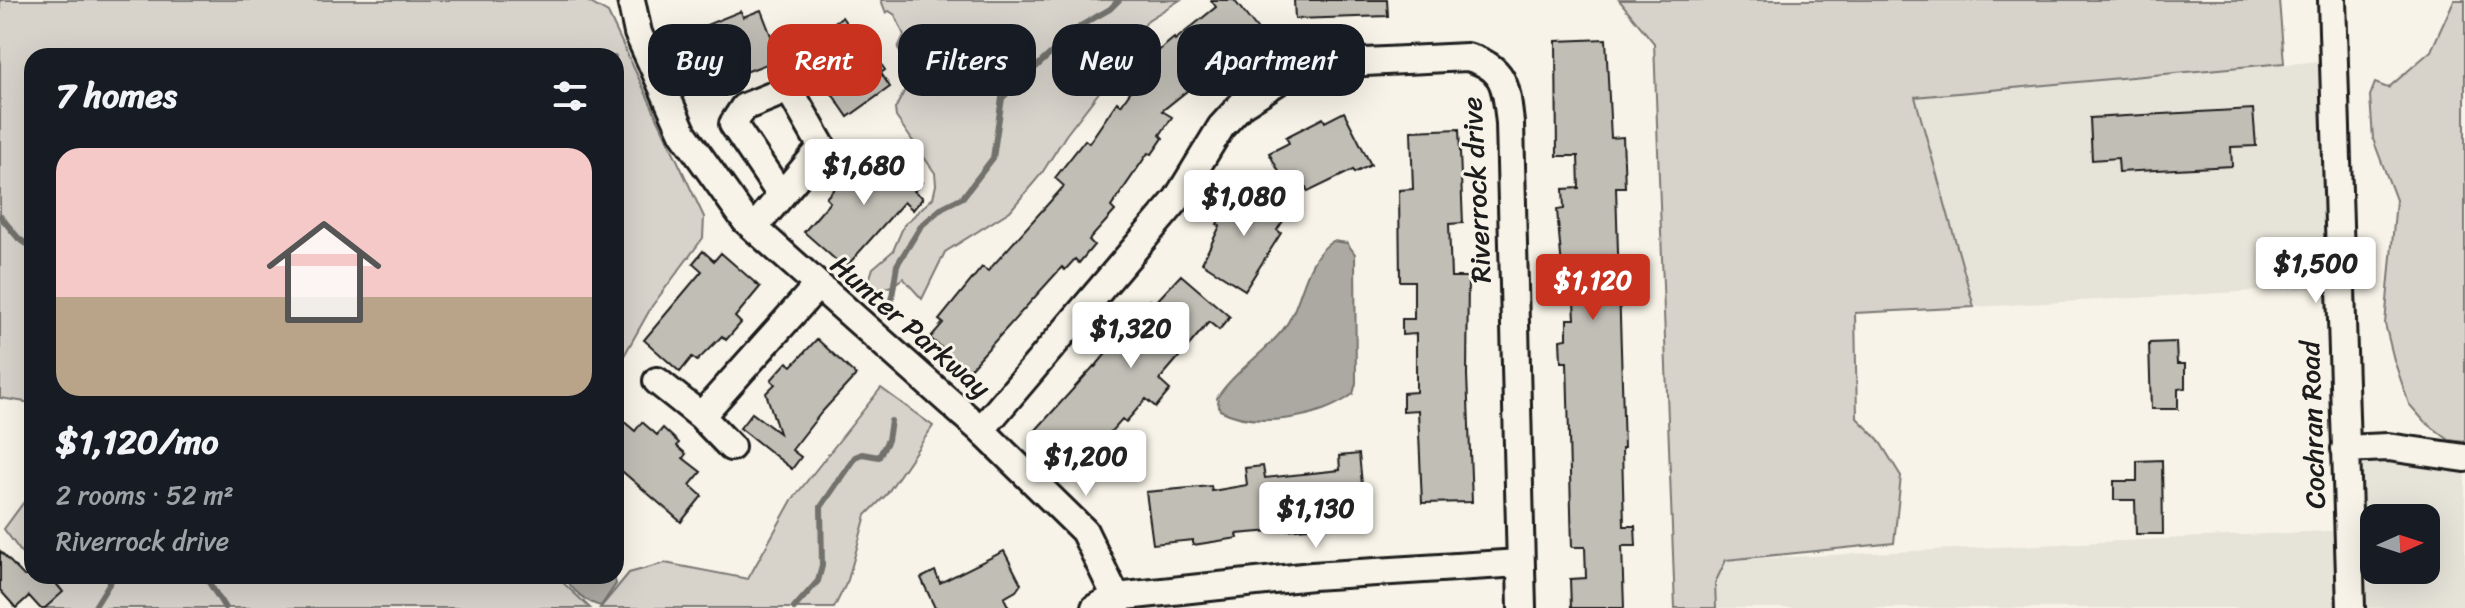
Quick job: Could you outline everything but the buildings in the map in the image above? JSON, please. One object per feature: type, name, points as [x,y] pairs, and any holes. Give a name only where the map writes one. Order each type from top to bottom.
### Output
[{"type":"street","name":"Hunter Parkway","points":[[631,0],[638,33],[683,133],[745,220],[981,430],[1084,531],[1109,604]]},
{"type":"street","name":"Cochran Road","points":[[2332,0],[2351,608]]},
{"type":"street","name":"Riverrock drive","points":[[981,430],[1177,199],[1221,127],[1242,104],[1294,71],[1324,64],[1467,57],[1484,61],[1497,72],[1506,91],[1510,123],[1520,563]]},
{"type":"street","points":[[754,228],[781,195]]},
{"type":"street","points":[[701,416],[817,286]]},
{"type":"street","points":[[657,381],[701,416],[731,447]]},
{"type":"street","points":[[2345,449],[2388,447],[2465,458]]},
{"type":"street","points":[[1109,604],[1312,576],[1520,563],[1522,608]]},
{"type":"shaded area","points":[[0,0],[585,0],[608,13],[704,217],[703,238],[652,306],[624,356],[624,48],[24,48],[24,402],[0,398]]},
{"type":"shaded area","points":[[881,0],[1180,0],[1145,24],[1052,24],[1052,96],[1096,96],[1042,173],[1010,211],[945,252],[922,299],[903,278],[892,286],[873,291],[867,287],[873,268],[893,251],[904,225],[933,198],[936,185],[935,173],[896,117],[895,109],[902,96],[1036,96],[1036,24],[899,24],[895,15],[889,11],[886,13]]},
{"type":"shaded area","points":[[1619,0],[2279,0],[2284,63],[1915,97],[1974,307],[1855,313],[1857,418],[1878,439],[1901,476],[1894,543],[1726,560],[1715,583],[1716,608],[1675,608],[1654,43]]},
{"type":"shaded area","points":[[2454,0],[2465,0],[2465,442],[2449,440],[2424,421],[2409,404],[2394,360],[2385,324],[2396,200],[2373,139],[2370,96],[2375,83],[2388,88],[2431,51]]},
{"type":"shaded area","points":[[2322,61],[2328,287],[1974,307],[1915,97]]},
{"type":"shaded area","points":[[1333,241],[1347,243],[1355,254],[1356,383],[1353,394],[1324,410],[1288,418],[1251,419],[1220,410],[1217,398],[1282,331],[1315,259]]},
{"type":"shaded area","points":[[881,388],[933,426],[886,495],[866,515],[848,580],[834,608],[600,608],[620,584],[624,584],[629,573],[665,563],[748,579],[792,500]]},
{"type":"shaded area","points":[[2465,448],[2465,608],[1716,608],[1715,583],[1725,560],[2347,530],[2345,449]]},
{"type":"shaded area","points":[[24,502],[24,556],[4,529]]},
{"type":"shaded area","points":[[40,584],[564,584],[590,608],[41,608]]},
{"type":"shaded area","points":[[616,584],[601,606],[590,602],[571,586]]},
{"type":"waterway","points":[[891,303],[897,265],[921,226],[943,207],[963,197],[993,158],[1002,98],[1082,25],[1110,9],[1119,0]]},
{"type":"waterway","points":[[0,216],[24,242]]},
{"type":"waterway","points":[[794,608],[818,581],[822,566],[821,507],[855,457],[862,454],[879,457],[888,440],[891,421]]},
{"type":"waterway","points":[[94,608],[109,584]]},
{"type":"waterway","points":[[210,584],[225,608]]}]
